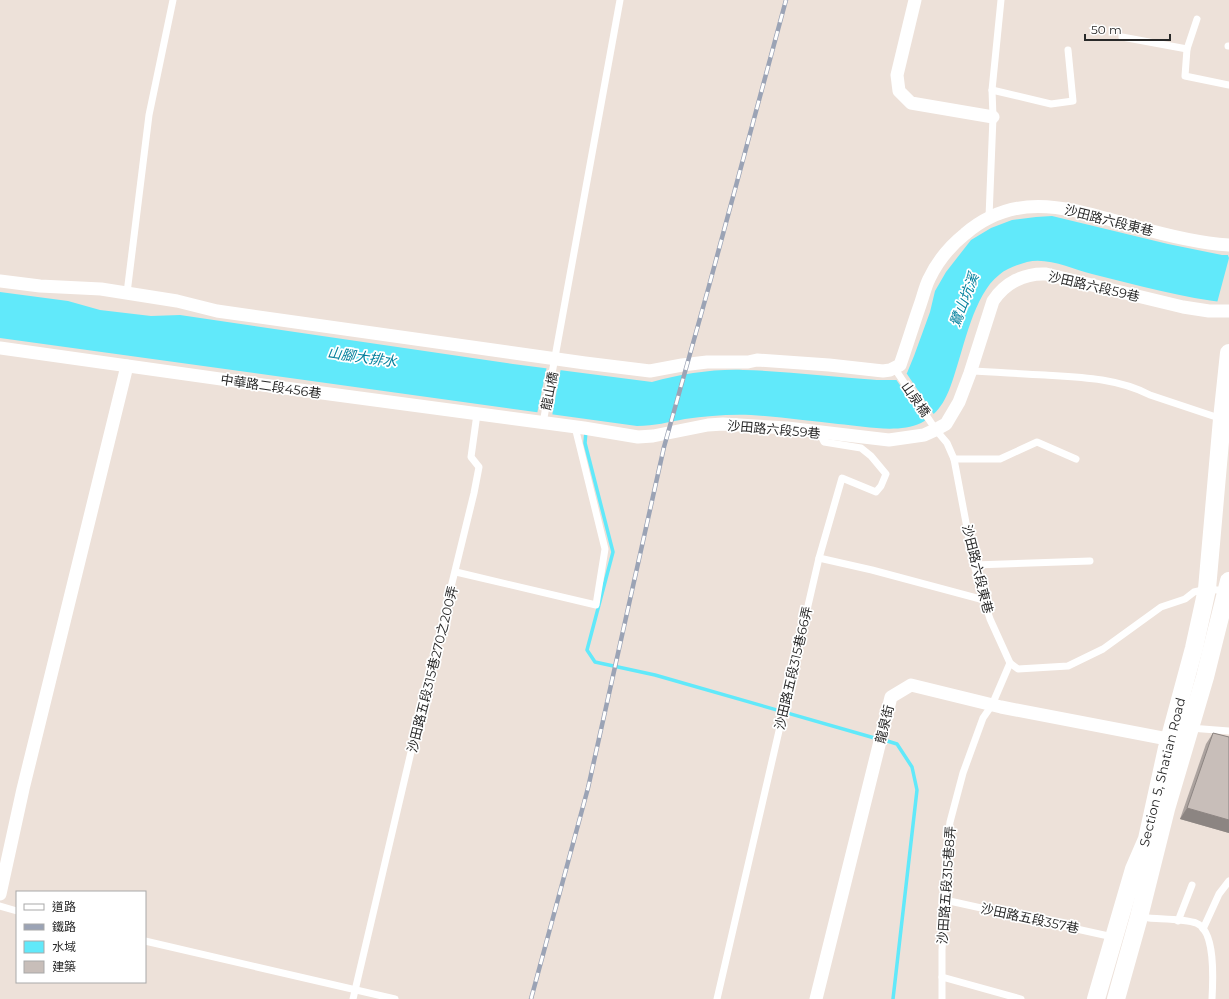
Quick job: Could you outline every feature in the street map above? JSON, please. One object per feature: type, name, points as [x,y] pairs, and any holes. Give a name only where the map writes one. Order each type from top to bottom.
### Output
[{"type":"street","points":[[916,0],[897,75],[898,91],[911,103],[993,117]]},
{"type":"street","name":"沙田路六段東巷","points":[[895,369],[900,365],[929,279],[940,260],[957,241],[976,225],[996,214],[1035,206],[1054,207],[1080,211],[1146,230],[1195,241],[1229,246]]},
{"type":"street","name":"沙田路六段59巷","points":[[543,423],[638,436],[653,436],[708,425],[723,424],[787,428],[889,440],[924,435],[946,424],[959,402],[971,371],[993,301],[999,292],[1012,282],[1029,275],[1038,274],[1057,276],[1199,310],[1229,311]]},
{"type":"street","points":[[0,281],[40,286],[101,289],[177,301],[217,311],[650,371],[708,362],[748,362],[757,360],[790,361],[873,370],[895,369]]},
{"type":"street","name":"中華路二段456巷","points":[[0,348],[543,423]]},
{"type":"street","name":"Section 5, Shatian Road","points":[[1116,999],[1144,917],[1181,737],[1194,648],[1208,589],[1229,353]]},
{"type":"street","points":[[0,894],[23,789],[127,366]]},
{"type":"street","name":"Section 5, Shatian Road","points":[[1096,999],[1134,869],[1147,839],[1181,737],[1205,677],[1228,588]]},
{"type":"street","name":"龍泉街","points":[[816,999],[891,697],[912,686],[1001,707],[1181,737]]},
{"type":"street","points":[[1144,917],[1136,913],[1134,903],[1147,839]]},
{"type":"street","points":[[1111,999],[1125,943],[1123,939],[1114,937]]},
{"type":"lane","points":[[127,293],[149,115],[173,0]]},
{"type":"lane","name":"龍山橋","points":[[543,423],[620,0]]},
{"type":"lane","points":[[989,217],[993,117],[992,90],[1001,0]]},
{"type":"lane","points":[[1197,19],[1187,49],[1185,76],[1229,85]]},
{"type":"lane","points":[[1122,37],[1187,49]]},
{"type":"lane","points":[[992,90],[1051,104],[1073,101],[1068,50]]},
{"type":"lane","name":"山泉橋","points":[[895,369],[936,430]]},
{"type":"lane","points":[[971,371],[1079,377],[1110,382],[1139,389],[1150,395],[1222,419]]},
{"type":"lane","points":[[456,572],[479,467],[471,457],[477,414]]},
{"type":"lane","name":"沙田路五段315巷270之200弄","points":[[353,999],[419,718],[456,572],[596,606],[605,549],[575,427]]},
{"type":"lane","name":"沙田路六段東巷","points":[[936,430],[947,442],[954,459],[974,565],[990,619],[1010,663]]},
{"type":"lane","name":"沙田路五段315巷66弄","points":[[717,999],[819,558],[842,478],[876,492],[881,486],[886,474],[871,456],[861,448],[824,442],[819,432]]},
{"type":"lane","points":[[954,459],[1000,458],[1037,442],[1076,458]]},
{"type":"lane","points":[[819,558],[872,570],[984,600]]},
{"type":"lane","points":[[974,565],[1090,561]]},
{"type":"lane","points":[[1010,663],[1018,668],[1068,666],[1103,649],[1161,607],[1184,599],[1194,592],[1208,589],[1228,588]]},
{"type":"lane","name":"沙田路五段315巷8弄","points":[[942,999],[942,950],[946,900],[946,853],[950,822],[961,780],[984,718],[992,705],[1010,663]]},
{"type":"lane","points":[[1181,737],[1229,731]]},
{"type":"lane","points":[[1203,929],[1219,894],[1229,880]]},
{"type":"lane","points":[[1178,921],[1192,885]]},
{"type":"lane","name":"沙田路五段357巷","points":[[946,900],[1114,937]]},
{"type":"lane","points":[[0,906],[16,911]]},
{"type":"lane","points":[[1144,917],[1197,923],[1206,931],[1209,942],[1213,978],[1212,999]]},
{"type":"lane","points":[[146,941],[355,991],[395,999]]},
{"type":"lane","points":[[942,977],[1021,999]]},
{"type":"water","points":[[1052,216],[1168,244],[1222,255],[1229,255],[1229,303],[1160,291],[1092,274],[1052,262],[1027,262],[1005,270],[990,284],[976,308],[949,390],[939,409],[921,423],[891,429],[751,415],[702,417],[656,425],[637,426],[0,338],[0,292],[68,301],[100,310],[151,316],[180,315],[513,364],[652,382],[720,370],[760,371],[877,380],[896,380],[907,373],[930,312],[935,291],[946,272],[971,240],[991,228],[1012,220]]},
{"type":"pier","points":[[1229,258],[1229,305],[1217,303]]},
{"type":"pier","points":[[547,366],[561,368],[552,416],[537,414]]},
{"type":"pier","points":[[905,371],[935,416],[926,422],[895,378]]},
{"type":"building","points":[[1213,733],[1229,737],[1229,820],[1187,808]]},
{"type":"waterway","points":[[586,431],[585,443],[613,552],[587,650],[595,662],[655,675],[878,739]]},
{"type":"waterway","points":[[884,740],[897,744],[912,767],[917,790],[893,999]]},
{"type":"railway","points":[[531,999],[588,788],[664,447],[786,0]]},
{"type":"water label","name":"鷺山坑溪","points":[[964,300]]},
{"type":"water label","name":"山腳大排水","points":[[362,357]]}]
